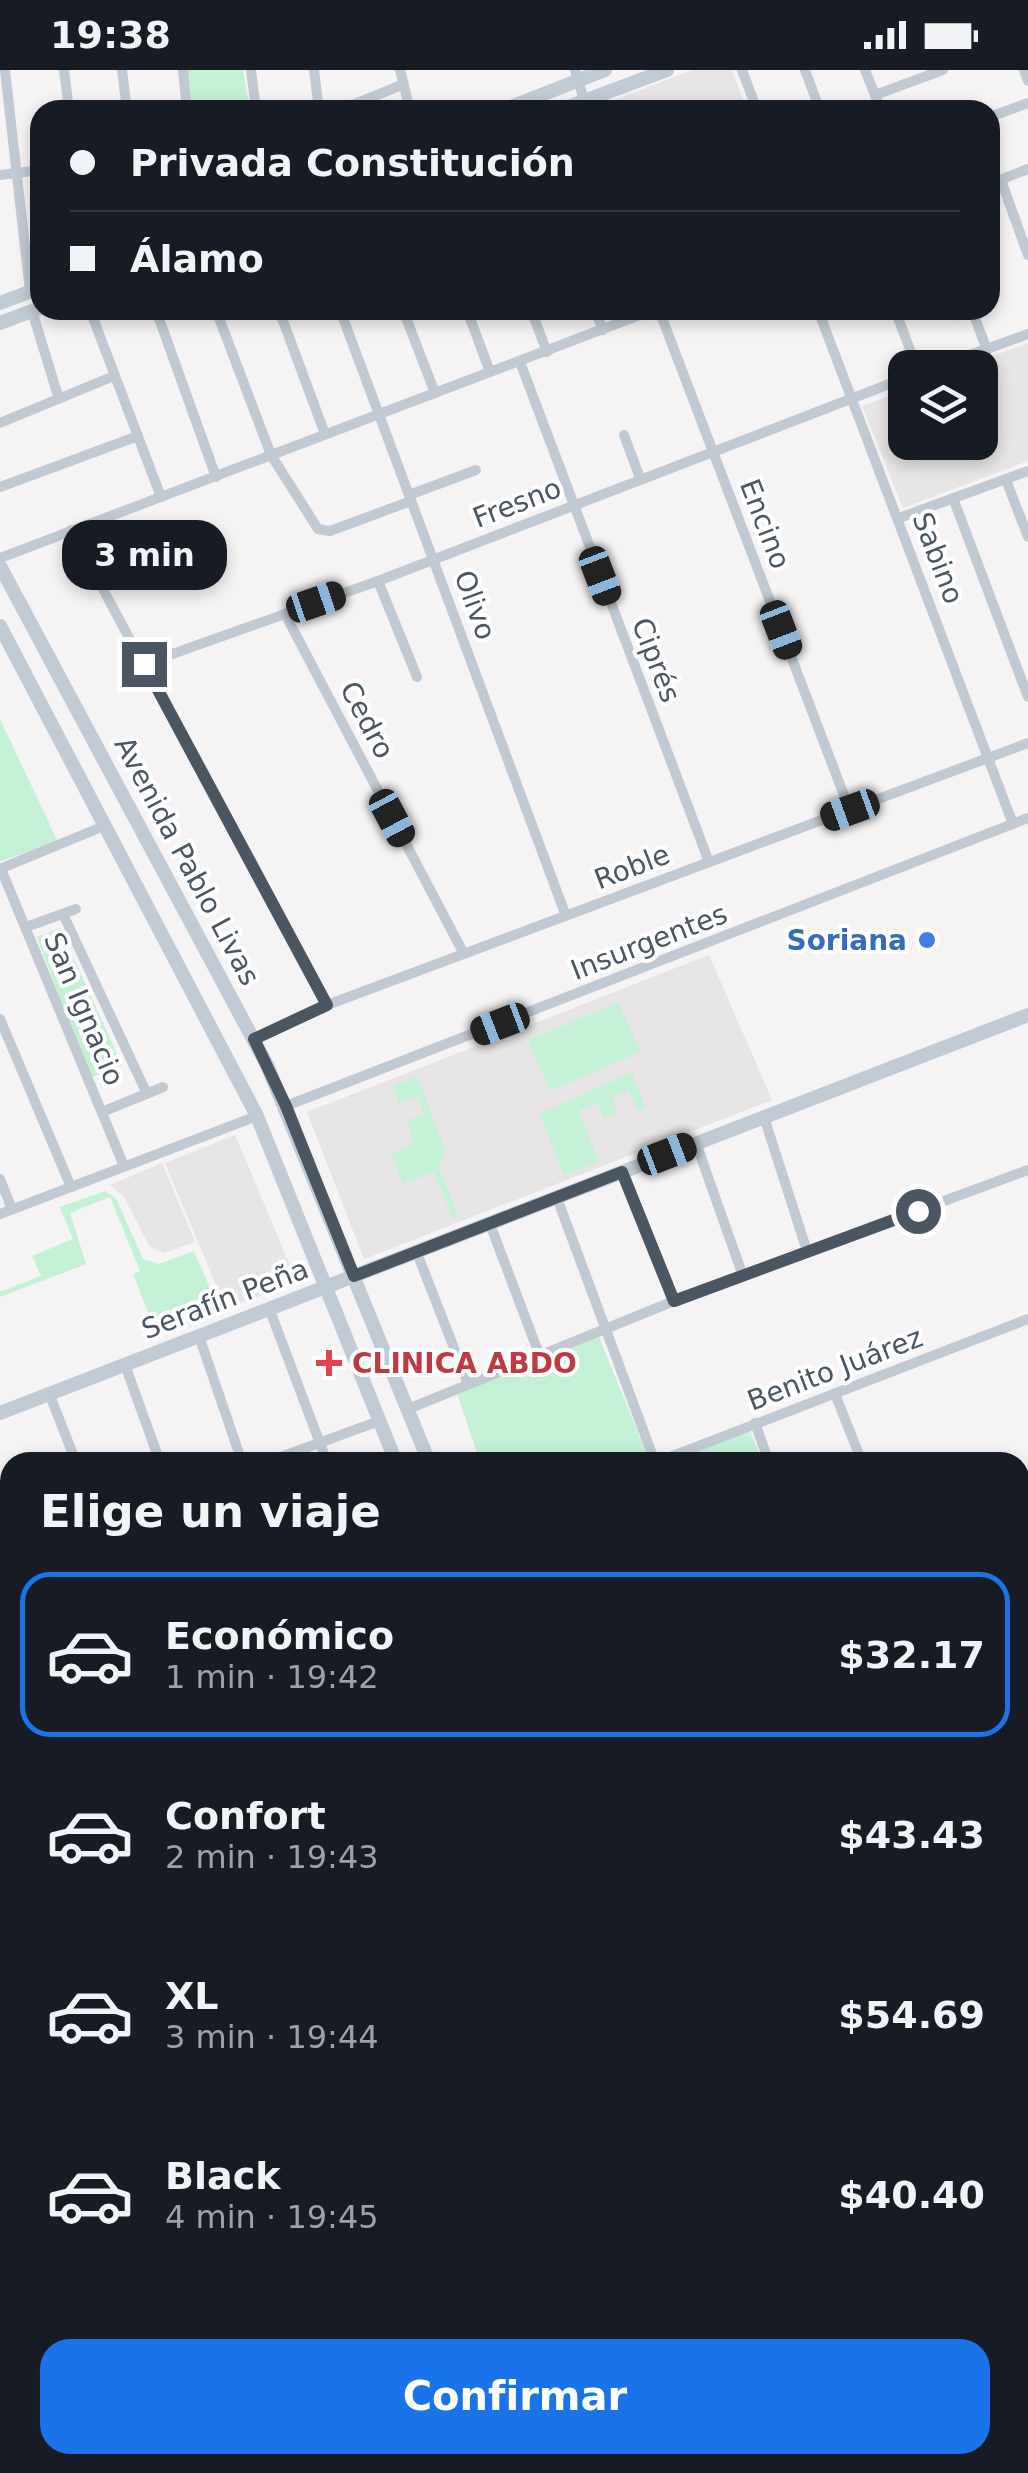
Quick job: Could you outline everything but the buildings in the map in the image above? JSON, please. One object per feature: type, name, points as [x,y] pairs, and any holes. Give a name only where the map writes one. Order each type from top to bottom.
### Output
[{"type":"main road","points":[[524,100],[576,75],[605,70]]},
{"type":"main road","points":[[599,100],[668,70]]},
{"type":"main road","points":[[0,303],[30,291]]},
{"type":"main road","points":[[0,323],[30,311]]},
{"type":"main road","name":"Avenida Pablo Livas","points":[[0,566],[254,1039],[286,1106],[426,1452]]},
{"type":"main road","name":"Avenida Pablo Livas","points":[[0,626],[257,1116],[392,1452]]},
{"type":"main road","name":"Serafín Peña","points":[[0,1413],[1028,1015]]},
{"type":"street","points":[[6,70],[30,256]]},
{"type":"street","points":[[64,70],[68,100]]},
{"type":"street","points":[[122,70],[126,100]]},
{"type":"street","points":[[183,70],[186,100]]},
{"type":"street","points":[[251,70],[255,100]]},
{"type":"street","points":[[314,70],[318,100]]},
{"type":"street","points":[[400,70],[408,100]]},
{"type":"street","points":[[742,70],[753,100]]},
{"type":"street","points":[[805,70],[816,100]]},
{"type":"street","points":[[866,70],[877,100]]},
{"type":"street","points":[[875,96],[928,72],[943,70]]},
{"type":"street","points":[[1024,70],[1028,81]]},
{"type":"street","points":[[576,75],[583,100]]},
{"type":"street","points":[[365,100],[404,84]]},
{"type":"street","points":[[1000,113],[1028,103]]},
{"type":"street","points":[[1000,180],[1028,169]]},
{"type":"street","points":[[0,175],[30,171]]},
{"type":"street","points":[[1000,193],[1028,255]]},
{"type":"street","points":[[39,320],[59,399]]},
{"type":"street","points":[[94,320],[161,497]]},
{"type":"street","points":[[160,320],[216,476]]},
{"type":"street","points":[[220,320],[272,455],[321,531],[330,531],[476,470]]},
{"type":"street","points":[[283,320],[325,434]]},
{"type":"street","name":"Olivo","points":[[344,320],[566,916]]},
{"type":"street","points":[[408,320],[435,393]]},
{"type":"street","points":[[471,320],[490,372]]},
{"type":"street","points":[[535,320],[547,352]]},
{"type":"street","points":[[598,320],[602,330]]},
{"type":"street","points":[[0,558],[629,320]]},
{"type":"street","name":"Encino","points":[[660,320],[850,810]]},
{"type":"street","name":"Sabino","points":[[822,320],[1012,824]]},
{"type":"street","points":[[899,320],[910,350]]},
{"type":"street","points":[[976,320],[987,350],[1028,334]]},
{"type":"street","name":"Ciprés","points":[[520,362],[709,862]]},
{"type":"street","points":[[0,423],[114,376]]},
{"type":"street","name":"Fresno","points":[[144,664],[378,581],[888,385]]},
{"type":"street","points":[[624,435],[640,478]]},
{"type":"street","points":[[0,487],[138,436]]},
{"type":"street","points":[[898,518],[1028,471]]},
{"type":"street","points":[[1006,480],[1028,537]]},
{"type":"street","points":[[954,498],[1028,697]]},
{"type":"street","points":[[71,530],[327,1005]]},
{"type":"street","points":[[378,581],[417,677]]},
{"type":"street","name":"Cedro","points":[[285,614],[464,954]]},
{"type":"street","name":"Roble","points":[[254,1039],[327,1005],[1028,743]]},
{"type":"street","name":"Insurgentes","points":[[286,1106],[1028,818]]},
{"type":"street","points":[[0,869],[104,826]]},
{"type":"street","name":"San Ignacio","points":[[0,869],[124,1166]]},
{"type":"street","points":[[26,928],[76,909]]},
{"type":"street","points":[[63,914],[147,1094]]},
{"type":"street","points":[[0,1018],[71,1187]]},
{"type":"street","points":[[102,1112],[163,1087]]},
{"type":"street","points":[[0,1214],[257,1116]]},
{"type":"street","points":[[764,1117],[807,1252]]},
{"type":"street","points":[[696,1143],[743,1276]]},
{"type":"street","points":[[408,1409],[674,1301],[1028,1170]]},
{"type":"street","points":[[622,1172],[674,1301]]},
{"type":"street","points":[[0,1180],[12,1209]]},
{"type":"street","points":[[557,1198],[652,1452]]},
{"type":"street","points":[[490,1224],[539,1354]]},
{"type":"street","points":[[417,1252],[468,1384]]},
{"type":"street","points":[[269,1308],[323,1452]]},
{"type":"street","name":"Benito Juárez","points":[[695,1452],[755,1423],[1028,1319]]},
{"type":"street","points":[[200,1336],[239,1452]]},
{"type":"street","points":[[125,1365],[156,1452]]},
{"type":"street","points":[[49,1393],[72,1452]]},
{"type":"street","points":[[835,1394],[858,1452]]},
{"type":"street","points":[[294,1452],[379,1421]]},
{"type":"street","points":[[755,1423],[765,1452]]},
{"type":"shaded area","points":[[692,70],[732,70],[743,100],[614,100]]},
{"type":"shaded area","points":[[1028,343],[1028,461],[903,508],[862,406],[888,396],[888,460],[998,460],[998,354]]},
{"type":"shaded area","points":[[709,955],[772,1100],[364,1259],[307,1112]]},
{"type":"shaded area","points":[[235,1135],[297,1282],[226,1309],[165,1163]]},
{"type":"shaded area","points":[[162,1163],[195,1242],[164,1253],[150,1247],[124,1197],[110,1185]]},
{"type":"green space","points":[[186,70],[243,70],[248,100],[190,100]]},
{"type":"green space","points":[[0,719],[58,842],[0,861]]},
{"type":"green space","points":[[60,928],[122,1065],[90,1078],[37,937]]},
{"type":"green space","points":[[618,1003],[641,1052],[550,1091],[528,1040]]},
{"type":"green space","points":[[632,1072],[646,1109],[638,1111],[629,1090],[613,1097],[616,1113],[604,1118],[597,1103],[579,1111],[599,1162],[564,1176],[540,1114]]},
{"type":"green space","points":[[417,1076],[445,1150],[439,1168],[458,1216],[453,1218],[434,1172],[403,1183],[391,1154],[414,1144],[408,1121],[424,1113],[418,1096],[399,1103],[393,1086]]},
{"type":"green space","points":[[105,1191],[116,1198],[143,1259],[159,1264],[194,1251],[220,1311],[157,1336],[133,1274],[140,1271],[110,1197],[70,1213],[86,1264],[0,1297],[0,1292],[41,1276],[32,1256],[73,1239],[60,1207]]},
{"type":"green space","points":[[599,1337],[646,1452],[477,1452],[457,1393]]},
{"type":"green space","points":[[749,1429],[759,1452],[695,1452]]},
{"type":"place","name":"Soriana","points":[[927,940]]},
{"type":"place","name":"CLINICA ABDO","points":[[329,1363]]},
{"type":"route","points":[[144,664],[327,1005],[254,1039],[286,1106],[354,1276],[622,1172],[674,1301],[918,1211]]}]
